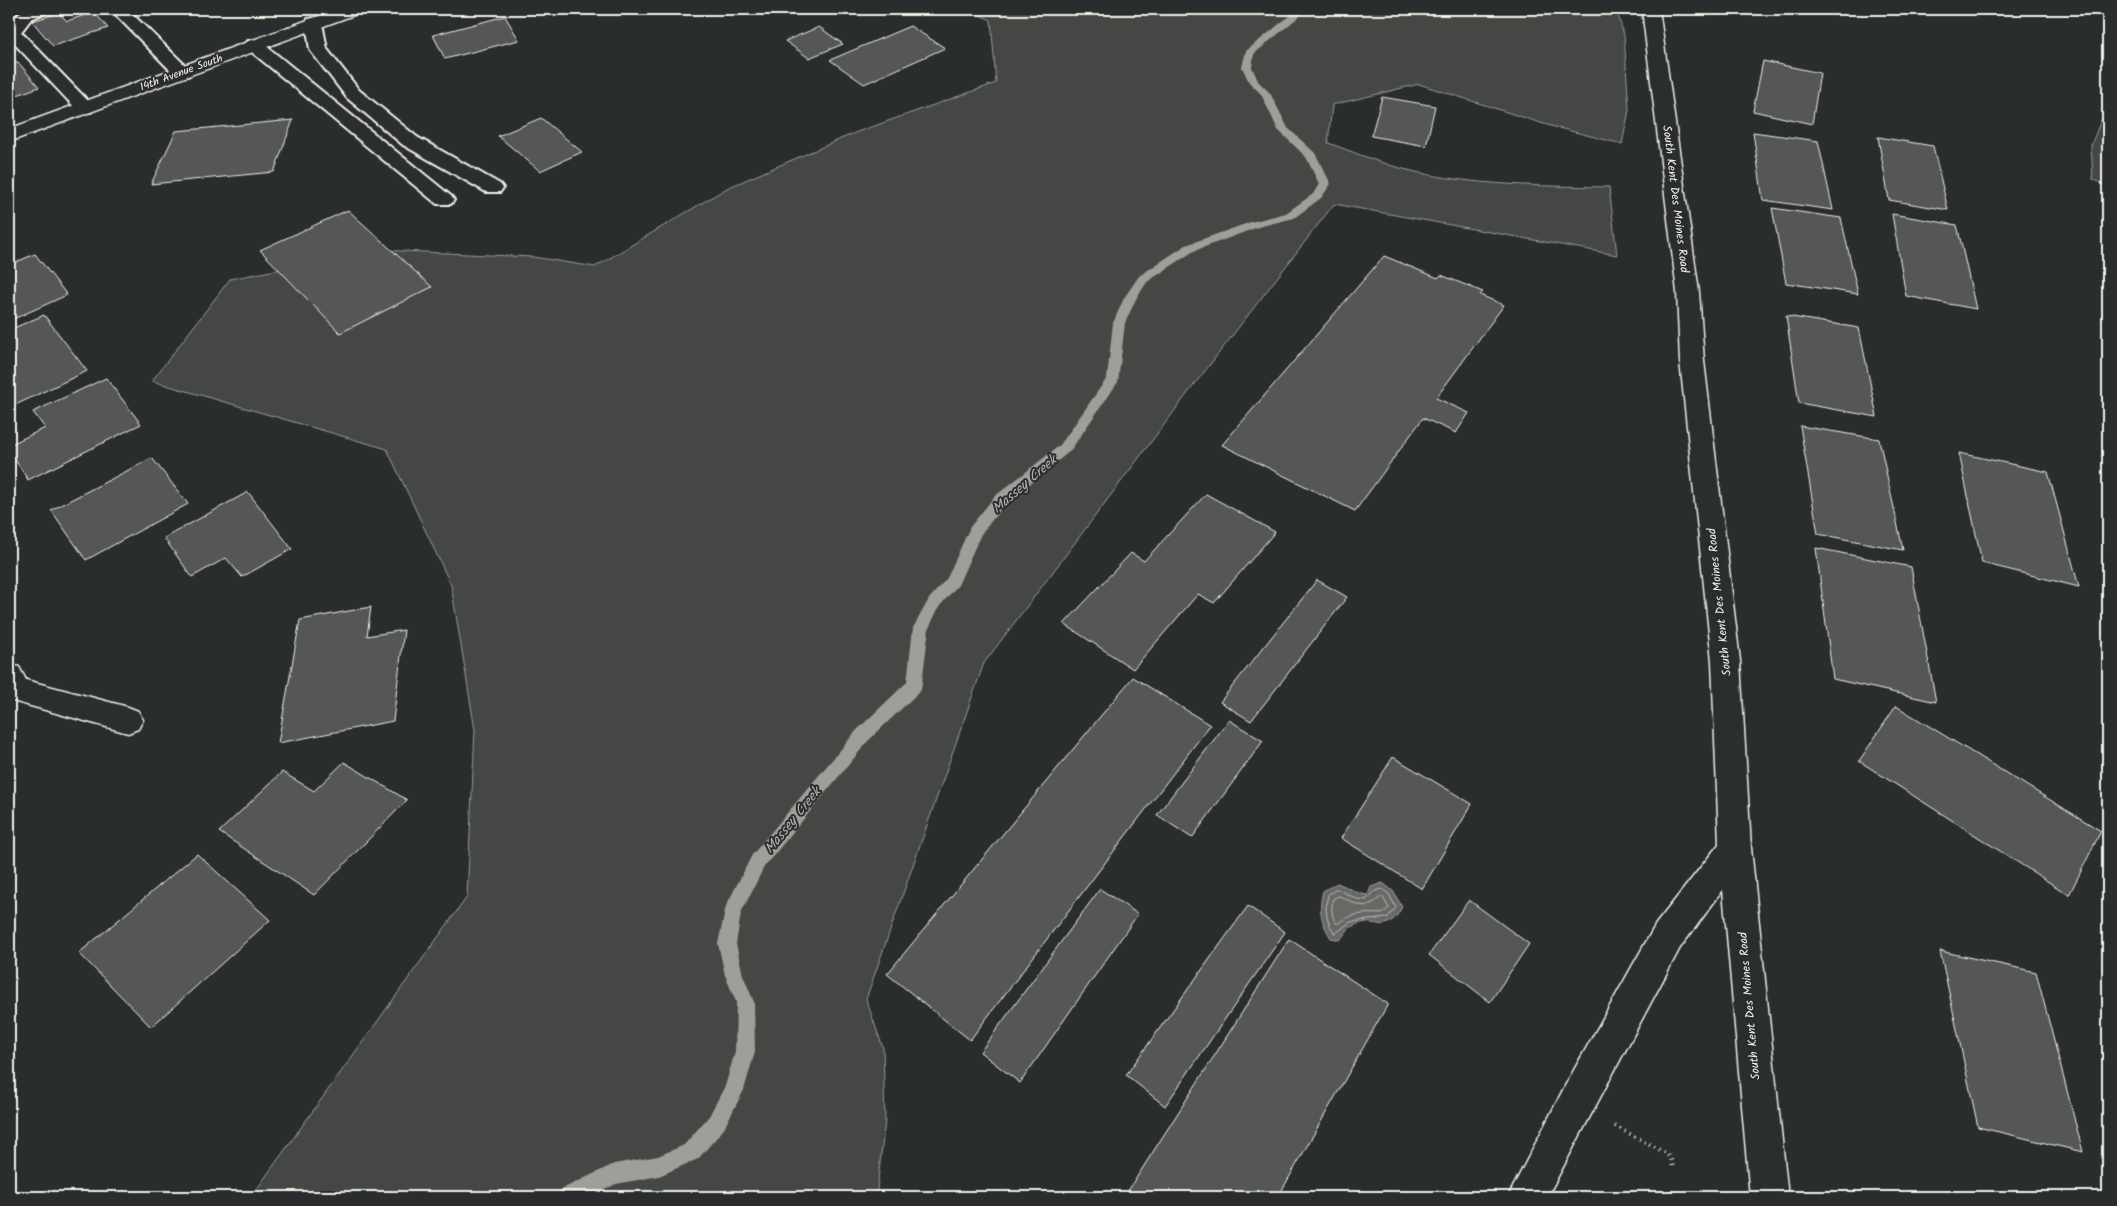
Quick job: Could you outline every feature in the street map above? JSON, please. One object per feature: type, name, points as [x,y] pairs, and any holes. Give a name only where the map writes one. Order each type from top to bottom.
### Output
[{"type":"main road","name":"14th Avenue South","points":[[9,136],[350,9]]},
{"type":"main road","name":"South Kent Des Moines Road","points":[[1650,9],[1688,292],[1692,361],[1726,661],[1735,848],[1769,1197]]},
{"type":"main road","points":[[9,676],[16,690],[128,720]]},
{"type":"main road","points":[[1527,1197],[1578,1099],[1668,936],[1735,848]]},
{"type":"lane","points":[[42,9],[25,15],[12,32],[85,108]]},
{"type":"lane","points":[[118,9],[182,72]]},
{"type":"lane","points":[[314,23],[319,50],[353,94],[410,141],[493,188]]},
{"type":"lane","points":[[254,45],[444,200]]},
{"type":"path","points":[[1606,1120],[1666,1153],[1671,1159],[1673,1167]]},
{"type":"shaded area","points":[[967,9],[1616,9],[1624,35],[1629,110],[1622,144],[1547,125],[1419,84],[1332,105],[1328,143],[1385,164],[1445,178],[1500,184],[1609,187],[1617,255],[1334,204],[1191,389],[984,663],[866,999],[883,1048],[885,1121],[876,1197],[251,1197],[467,897],[475,730],[451,585],[387,449],[152,381],[230,279],[379,250],[533,257],[595,267],[727,188],[857,132],[996,83],[991,20]]},
{"type":"shaded area","points":[[2106,108],[2108,108],[2108,186],[2093,179],[2091,145]]},
{"type":"water","points":[[1337,883],[1368,895],[1371,887],[1383,883],[1393,891],[1402,907],[1396,917],[1390,922],[1384,924],[1359,923],[1351,927],[1340,940],[1331,938],[1323,921],[1321,904],[1323,891]]},
{"type":"building","points":[[94,12],[108,28],[53,46],[32,21],[59,13],[67,21]]},
{"type":"building","points":[[505,16],[519,40],[445,59],[433,35]]},
{"type":"building","points":[[910,26],[945,48],[864,84],[830,60]]},
{"type":"building","points":[[819,27],[843,44],[809,58],[785,41]]},
{"type":"building","points":[[1763,61],[1820,73],[1812,124],[1753,111]]},
{"type":"building","points":[[18,62],[39,87],[9,98],[9,66]]},
{"type":"building","points":[[1382,97],[1435,106],[1426,146],[1371,136]]},
{"type":"building","points":[[541,118],[582,152],[540,171],[498,136]]},
{"type":"building","points":[[293,120],[274,172],[151,184],[176,131]]},
{"type":"building","points":[[1753,132],[1818,141],[1833,210],[1763,200]]},
{"type":"building","points":[[1878,137],[1933,146],[1948,210],[1889,200]]},
{"type":"building","points":[[1772,208],[1841,218],[1858,294],[1786,283]]},
{"type":"building","points":[[348,210],[432,287],[340,333],[260,250]]},
{"type":"building","points":[[1892,214],[1957,225],[1976,309],[1906,296]]},
{"type":"building","points":[[35,254],[67,295],[9,321],[9,265]]},
{"type":"building","points":[[1384,256],[1438,278],[1441,275],[1483,292],[1480,295],[1504,305],[1436,398],[1469,413],[1456,433],[1423,418],[1355,511],[1222,445]]},
{"type":"building","points":[[44,315],[87,371],[9,408],[9,330]]},
{"type":"building","points":[[1786,316],[1859,328],[1877,417],[1799,403]]},
{"type":"building","points":[[106,378],[141,424],[28,480],[9,450],[9,445],[45,428],[33,412]]},
{"type":"building","points":[[1800,426],[1879,439],[1903,550],[1818,534]]},
{"type":"building","points":[[1959,453],[2048,472],[2079,587],[1982,563]]},
{"type":"building","points":[[152,458],[188,504],[86,560],[51,510]]},
{"type":"building","points":[[248,492],[292,549],[242,577],[226,558],[192,577],[164,538]]},
{"type":"building","points":[[1206,494],[1275,532],[1214,603],[1198,594],[1133,669],[1064,624],[1131,553],[1144,561]]},
{"type":"building","points":[[1816,548],[1911,567],[1936,702],[1833,679]]},
{"type":"building","points":[[1317,580],[1347,597],[1251,721],[1220,702]]},
{"type":"building","points":[[371,607],[367,636],[404,630],[393,721],[278,743],[300,620]]},
{"type":"building","points":[[1133,677],[1210,725],[970,1040],[887,974]]},
{"type":"building","points":[[1896,706],[2101,831],[2069,895],[1859,761]]},
{"type":"building","points":[[1229,720],[1263,741],[1192,838],[1157,815]]},
{"type":"building","points":[[1393,757],[1472,804],[1422,889],[1341,838]]},
{"type":"building","points":[[344,762],[407,800],[314,895],[219,832],[282,772],[314,791]]},
{"type":"building","points":[[197,854],[270,920],[151,1027],[79,953]]},
{"type":"building","points":[[1100,889],[1138,914],[1020,1083],[980,1052]]},
{"type":"building","points":[[1469,900],[1529,944],[1490,1002],[1429,955]]},
{"type":"building","points":[[1248,906],[1285,932],[1165,1106],[1126,1075]]},
{"type":"building","points":[[1289,939],[1388,1004],[1278,1197],[1137,1197],[1128,1191]]},
{"type":"building","points":[[1940,951],[2036,972],[2083,1152],[1978,1127]]},
{"type":"waterway","name":"Massey Creek","points":[[567,1197],[614,1174],[659,1166],[691,1152],[716,1123],[734,1090],[745,1052],[745,1002],[734,975],[727,944],[732,912],[758,861],[863,735],[915,685],[921,628],[934,603],[953,581],[975,531],[999,501],[1065,448],[1095,402],[1113,379],[1119,323],[1130,298],[1143,279],[1190,248],[1255,224],[1290,216],[1317,196],[1325,184],[1311,155],[1283,130],[1265,93],[1254,82],[1247,67],[1249,53],[1303,9]]}]
